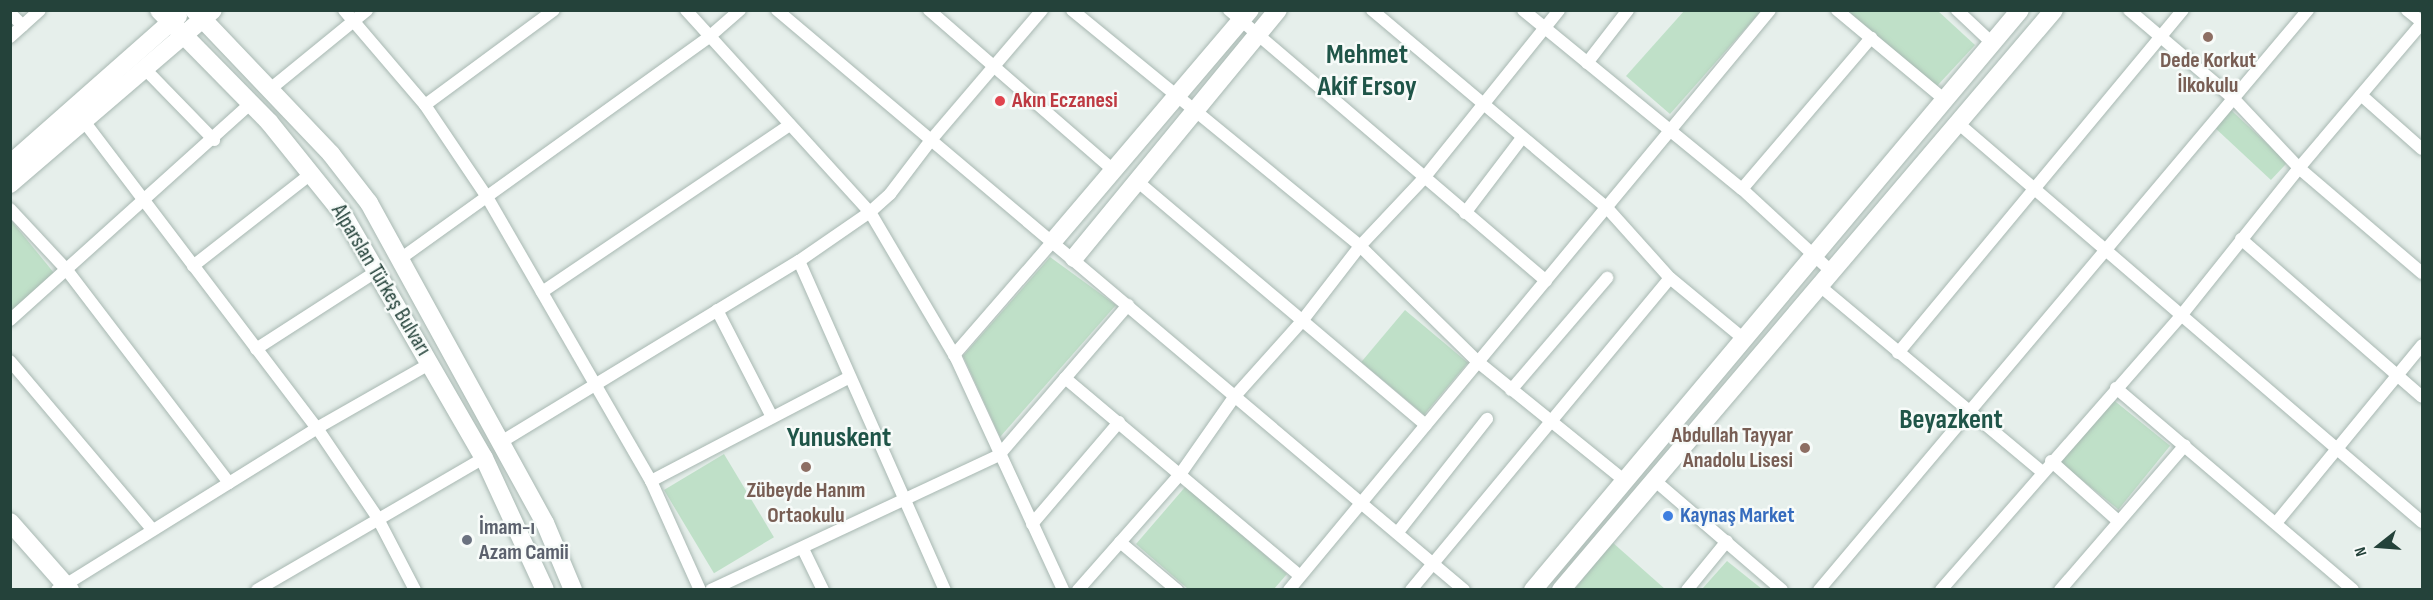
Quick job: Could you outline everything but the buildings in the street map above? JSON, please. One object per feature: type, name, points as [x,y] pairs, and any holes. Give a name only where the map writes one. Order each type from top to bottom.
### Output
[{"type":"street","points":[[10,37],[40,10]]},
{"type":"street","points":[[10,164],[185,10]]},
{"type":"street","points":[[344,10],[425,105],[487,197],[596,382],[651,481],[700,590]]},
{"type":"street","points":[[269,90],[367,10]]},
{"type":"street","points":[[425,105],[554,10]]},
{"type":"street","points":[[686,10],[870,212],[954,355],[1063,590]]},
{"type":"street","points":[[400,259],[709,37],[740,10]]},
{"type":"street","points":[[777,10],[1054,240],[1235,396],[1434,562],[1464,590]]},
{"type":"street","points":[[929,10],[1113,170]]},
{"type":"street","points":[[501,441],[799,261],[870,212],[890,194],[931,140],[1042,10]]},
{"type":"street","points":[[1072,10],[1176,98],[1360,246],[1478,362],[1626,482]]},
{"type":"street","points":[[1074,258],[1278,10]]},
{"type":"street","points":[[1372,10],[1608,209],[1670,278],[1744,339]]},
{"type":"street","points":[[1523,10],[1742,189],[1833,273]]},
{"type":"street","points":[[1078,590],[1181,473],[1235,396],[1302,321],[1360,246],[1424,178],[1559,10]]},
{"type":"street","points":[[1587,63],[1628,10]]},
{"type":"street","points":[[1289,590],[1360,500],[1608,209],[1670,129],[1770,10]]},
{"type":"street","points":[[1837,10],[1945,100]]},
{"type":"street","points":[[1957,10],[1992,43]]},
{"type":"street","points":[[1533,590],[1815,257],[2020,10]]},
{"type":"street","points":[[1561,590],[1653,479],[1821,288],[2054,10]]},
{"type":"street","points":[[2129,10],[2234,99],[2299,168],[2422,273]]},
{"type":"street","points":[[1899,353],[2033,188],[2183,10]]},
{"type":"street","points":[[1819,590],[2308,10]]},
{"type":"street","points":[[1941,590],[2041,471],[2180,317],[2299,168],[2422,23],[2408,10]]},
{"type":"street","points":[[10,13],[22,26]]},
{"type":"street","points":[[10,184],[143,67],[171,23],[203,14]]},
{"type":"street","name":"Alparslan Türkeş Bulvarı","points":[[203,14],[269,90],[331,154],[369,203],[546,523],[573,590]]},
{"type":"street","points":[[954,355],[1176,98],[1240,14],[1256,37],[1546,281]]},
{"type":"street","name":"Alparslan Türkeş Bulvarı","points":[[171,23],[251,103],[312,173],[343,214],[484,458],[545,590]]},
{"type":"street","points":[[1742,189],[1871,38]]},
{"type":"street","points":[[143,67],[214,140]]},
{"type":"street","points":[[2361,95],[2422,149]]},
{"type":"street","points":[[10,320],[214,140],[251,103]]},
{"type":"street","points":[[83,120],[317,428],[377,517],[415,590]]},
{"type":"street","points":[[1959,124],[2180,317],[2422,522]]},
{"type":"street","points":[[542,292],[790,125]]},
{"type":"street","points":[[1465,213],[1522,138]]},
{"type":"street","points":[[193,266],[312,173]]},
{"type":"street","points":[[1137,182],[1426,425]]},
{"type":"street","points":[[10,209],[66,269],[230,483]]},
{"type":"street","points":[[2241,239],[2422,397]]},
{"type":"street","points":[[799,261],[848,378],[945,590]]},
{"type":"street","points":[[256,350],[376,271]]},
{"type":"street","points":[[1511,390],[1607,278]]},
{"type":"street","points":[[1411,590],[1670,278]]},
{"type":"street","points":[[1821,288],[2041,471]]},
{"type":"street","points":[[711,590],[803,549],[999,455],[1128,305]]},
{"type":"street","points":[[717,310],[772,417]]},
{"type":"street","points":[[2276,523],[2422,345]]},
{"type":"street","points":[[10,361],[152,529]]},
{"type":"street","points":[[10,522],[65,588],[152,529],[317,428],[431,363]]},
{"type":"street","points":[[651,481],[848,378]]},
{"type":"street","points":[[1065,378],[1181,473],[1300,576]]},
{"type":"street","points":[[2116,388],[2353,590]]},
{"type":"street","points":[[1398,532],[1487,419]]},
{"type":"street","points":[[1032,524],[1119,422]]},
{"type":"street","points":[[2060,590],[2185,445]]},
{"type":"street","points":[[257,590],[377,517],[484,458]]},
{"type":"street","points":[[2051,460],[2118,521]]},
{"type":"street","points":[[1653,479],[1782,590]]},
{"type":"street","points":[[1687,590],[1727,541]]},
{"type":"street","points":[[1120,542],[1177,590]]},
{"type":"street","points":[[803,549],[823,590]]},
{"type":"green space","points":[[1684,11],[1761,11],[1670,114],[1626,76]]},
{"type":"green space","points":[[1848,11],[1938,11],[1975,45],[1937,86]]},
{"type":"green space","points":[[2231,110],[2287,163],[2271,180],[2215,128]]},
{"type":"green space","points":[[10,219],[54,273],[11,311],[10,311]]},
{"type":"green space","points":[[1050,257],[1116,305],[1000,437],[963,356]]},
{"type":"green space","points":[[1405,310],[1468,363],[1424,415],[1361,362]]},
{"type":"green space","points":[[2111,398],[2170,446],[2118,510],[2059,462]]},
{"type":"green space","points":[[724,454],[774,537],[714,573],[664,490]]},
{"type":"green space","points":[[1186,486],[1287,574],[1274,589],[1188,589],[1136,544]]},
{"type":"green space","points":[[1612,542],[1665,589],[1574,590]]},
{"type":"green space","points":[[1727,561],[1762,589],[1702,589]]},
{"type":"place","name":"Dede Korkut İlkokulu","points":[[2208,37]]},
{"type":"place","name":"Akın Eczanesi","points":[[1000,101]]},
{"type":"place","name":"Abdullah Tayyar Anadolu Lisesi","points":[[1805,448]]},
{"type":"place","name":"Zübeyde Hanım Ortaokulu","points":[[806,467]]},
{"type":"place","name":"Kaynaş Market","points":[[1668,516]]},
{"type":"place","name":"İmam-ı Azam Camii","points":[[467,540]]},
{"type":"district","name":"Mehmet Akif Ersoy","points":[[1367,71]]},
{"type":"district","name":"Beyazkent","points":[[1951,420]]},
{"type":"district","name":"Yunuskent","points":[[839,438]]}]
